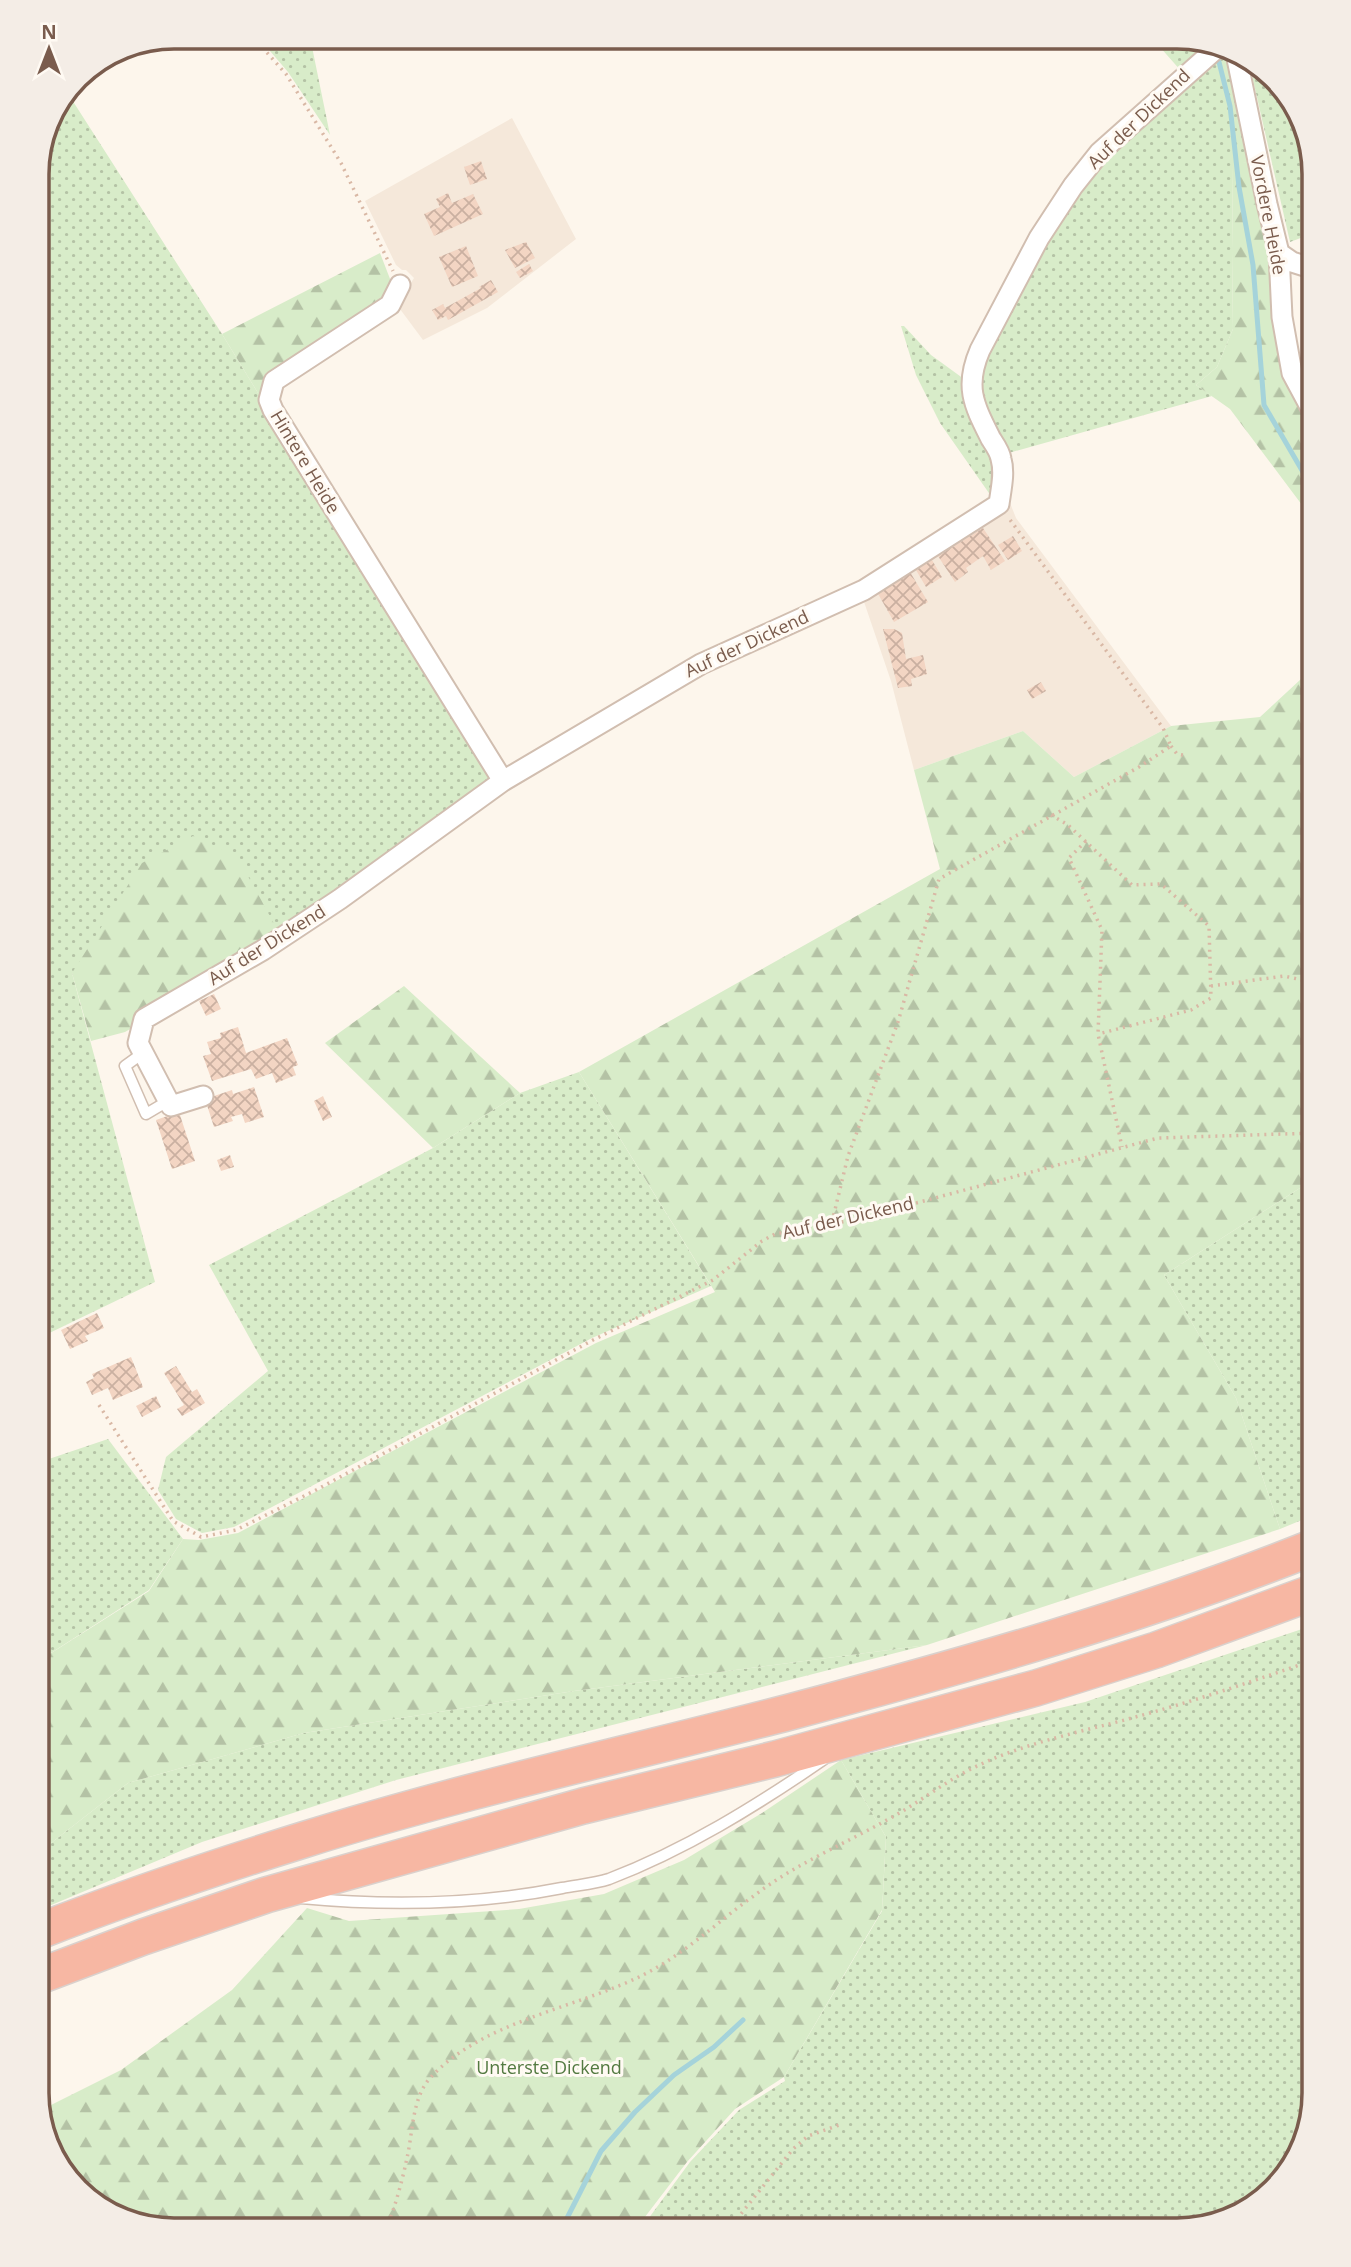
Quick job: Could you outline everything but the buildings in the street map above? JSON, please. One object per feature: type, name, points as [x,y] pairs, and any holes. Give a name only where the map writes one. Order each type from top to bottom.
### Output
[{"type":"highway","points":[[49,1927],[127,1897],[304,1839],[453,1797],[792,1712],[1043,1642],[1149,1608],[1302,1551]]},
{"type":"highway","points":[[49,1972],[266,1895],[583,1806],[1036,1688],[1156,1650],[1302,1596]]},
{"type":"street","name":"Auf der Dickend","points":[[203,1096],[171,1106],[138,1043],[144,1019],[263,950],[340,899],[503,781],[674,678],[864,590],[999,503],[1001,458],[975,407],[972,394],[973,365],[980,349],[1040,238],[1073,186],[1100,152],[1210,54]]},
{"type":"street","name":"Vordere Heide","points":[[1238,66],[1279,253],[1282,317],[1292,373],[1302,392]]},
{"type":"street","points":[[1279,253],[1302,265]]},
{"type":"street","name":"Hintere Heide","points":[[400,285],[390,305],[274,381],[269,400],[280,422],[503,781]]},
{"type":"lane","points":[[266,1895],[359,1903],[437,1902],[523,1896],[607,1880],[681,1847],[765,1800],[856,1737]]},
{"type":"path","points":[[264,49],[286,74],[341,163],[400,285]]},
{"type":"path","points":[[999,503],[1163,728],[1171,746],[1177,754],[1183,755]]},
{"type":"path","points":[[832,1222],[848,1156],[898,1023],[939,879],[1139,768],[1171,746]]},
{"type":"path","points":[[1051,815],[1068,825],[1132,885],[1161,884],[1209,926],[1211,998],[1191,1010],[1098,1034]]},
{"type":"path","points":[[1086,841],[1069,858],[1102,930],[1098,1034],[1122,1147]]},
{"type":"path","points":[[1210,986],[1284,976],[1302,980]]},
{"type":"path","name":"Auf der Dickend","points":[[99,1405],[173,1521],[201,1536],[236,1530],[316,1490],[593,1340],[713,1280],[762,1241],[775,1234],[853,1220],[1158,1138],[1302,1133]]},
{"type":"path","points":[[390,2218],[407,2160],[422,2090],[431,2077],[455,2056],[492,2035],[540,2014],[603,1994],[646,1974],[685,1950],[780,1878],[887,1820],[970,1770],[1043,1741],[1195,1700],[1302,1664]]},
{"type":"path","points":[[738,2218],[793,2149],[808,2136],[842,2124]]},
{"type":"shaded area","points":[[512,118],[576,239],[487,308],[423,340],[397,305],[414,278],[396,265],[365,201]]},
{"type":"shaded area","points":[[1010,503],[1016,518],[1171,726],[1074,777],[1023,731],[914,770],[891,681],[862,596]]},
{"type":"green space","points":[[268,49],[312,49],[330,135],[288,72]]},
{"type":"green space","points":[[1162,49],[1203,51],[1182,72]]},
{"type":"green space","points":[[1217,56],[1228,60],[1253,161],[1233,165],[1233,329],[1217,367],[1196,385],[1212,396],[1005,454],[980,408],[979,362],[1008,302],[1106,151]]},
{"type":"green space","points":[[1252,74],[1281,105],[1300,150],[1302,238],[1290,242]]},
{"type":"green space","points":[[73,101],[222,334],[495,781],[279,933],[72,973],[155,1282],[49,1333],[49,166],[53,142]]},
{"type":"green space","points":[[1253,161],[1273,267],[1284,372],[1302,404],[1302,505],[1230,409],[1196,385],[1217,367],[1233,329],[1233,164]]},
{"type":"green space","points":[[380,253],[392,284],[389,297],[334,338],[264,403],[222,334]]},
{"type":"green space","points":[[901,326],[931,355],[964,379],[995,459],[991,496],[940,423],[916,375]]},
{"type":"green space","points":[[1302,678],[1302,1187],[1164,1275],[1236,1398],[1280,1529],[927,1645],[574,1691],[304,1733],[128,1783],[49,1845],[49,1654],[149,1591],[183,1539],[199,1540],[238,1533],[596,1343],[715,1292],[579,1072],[940,869],[914,770],[1023,731],[1074,777],[1171,726],[1260,717]]},
{"type":"green space","points":[[193,836],[237,856],[283,940],[125,1032],[91,1041],[72,973],[142,863]]},
{"type":"green space","points":[[404,986],[520,1093],[433,1148],[325,1043]]},
{"type":"green space","points":[[579,1072],[711,1286],[592,1338],[234,1527],[202,1533],[176,1519],[158,1490],[166,1457],[268,1371],[209,1265],[433,1148],[520,1093]]},
{"type":"green space","points":[[1302,1187],[1302,1520],[1280,1529],[1236,1398],[1164,1275]]},
{"type":"green space","points":[[108,1439],[183,1539],[149,1590],[49,1654],[49,1459]]},
{"type":"green space","points":[[1302,1629],[1302,2101],[1300,2117],[1289,2148],[1271,2175],[1246,2197],[1232,2205],[1193,2217],[649,2218],[690,2162],[739,2110],[785,2081],[784,2077],[882,1911],[886,1837],[841,1760],[1085,1702]]},
{"type":"green space","points":[[927,1645],[396,1780],[202,1842],[49,1906],[49,1845],[128,1783],[304,1733],[574,1691]]},
{"type":"green space","name":"Unterste Dickend","points":[[841,1760],[886,1837],[882,1910],[784,2077],[735,2109],[687,2162],[644,2218],[166,2218],[134,2211],[105,2197],[80,2175],[62,2148],[50,2106],[121,2070],[232,1990],[307,1908],[349,1921],[519,1909],[604,1894],[684,1860],[762,1813]]},
{"type":"waterway","points":[[1219,62],[1230,106],[1239,187],[1253,265],[1264,405],[1302,470]]},
{"type":"waterway","points":[[567,2218],[601,2151],[635,2112],[674,2075],[714,2047],[743,2020]]}]
